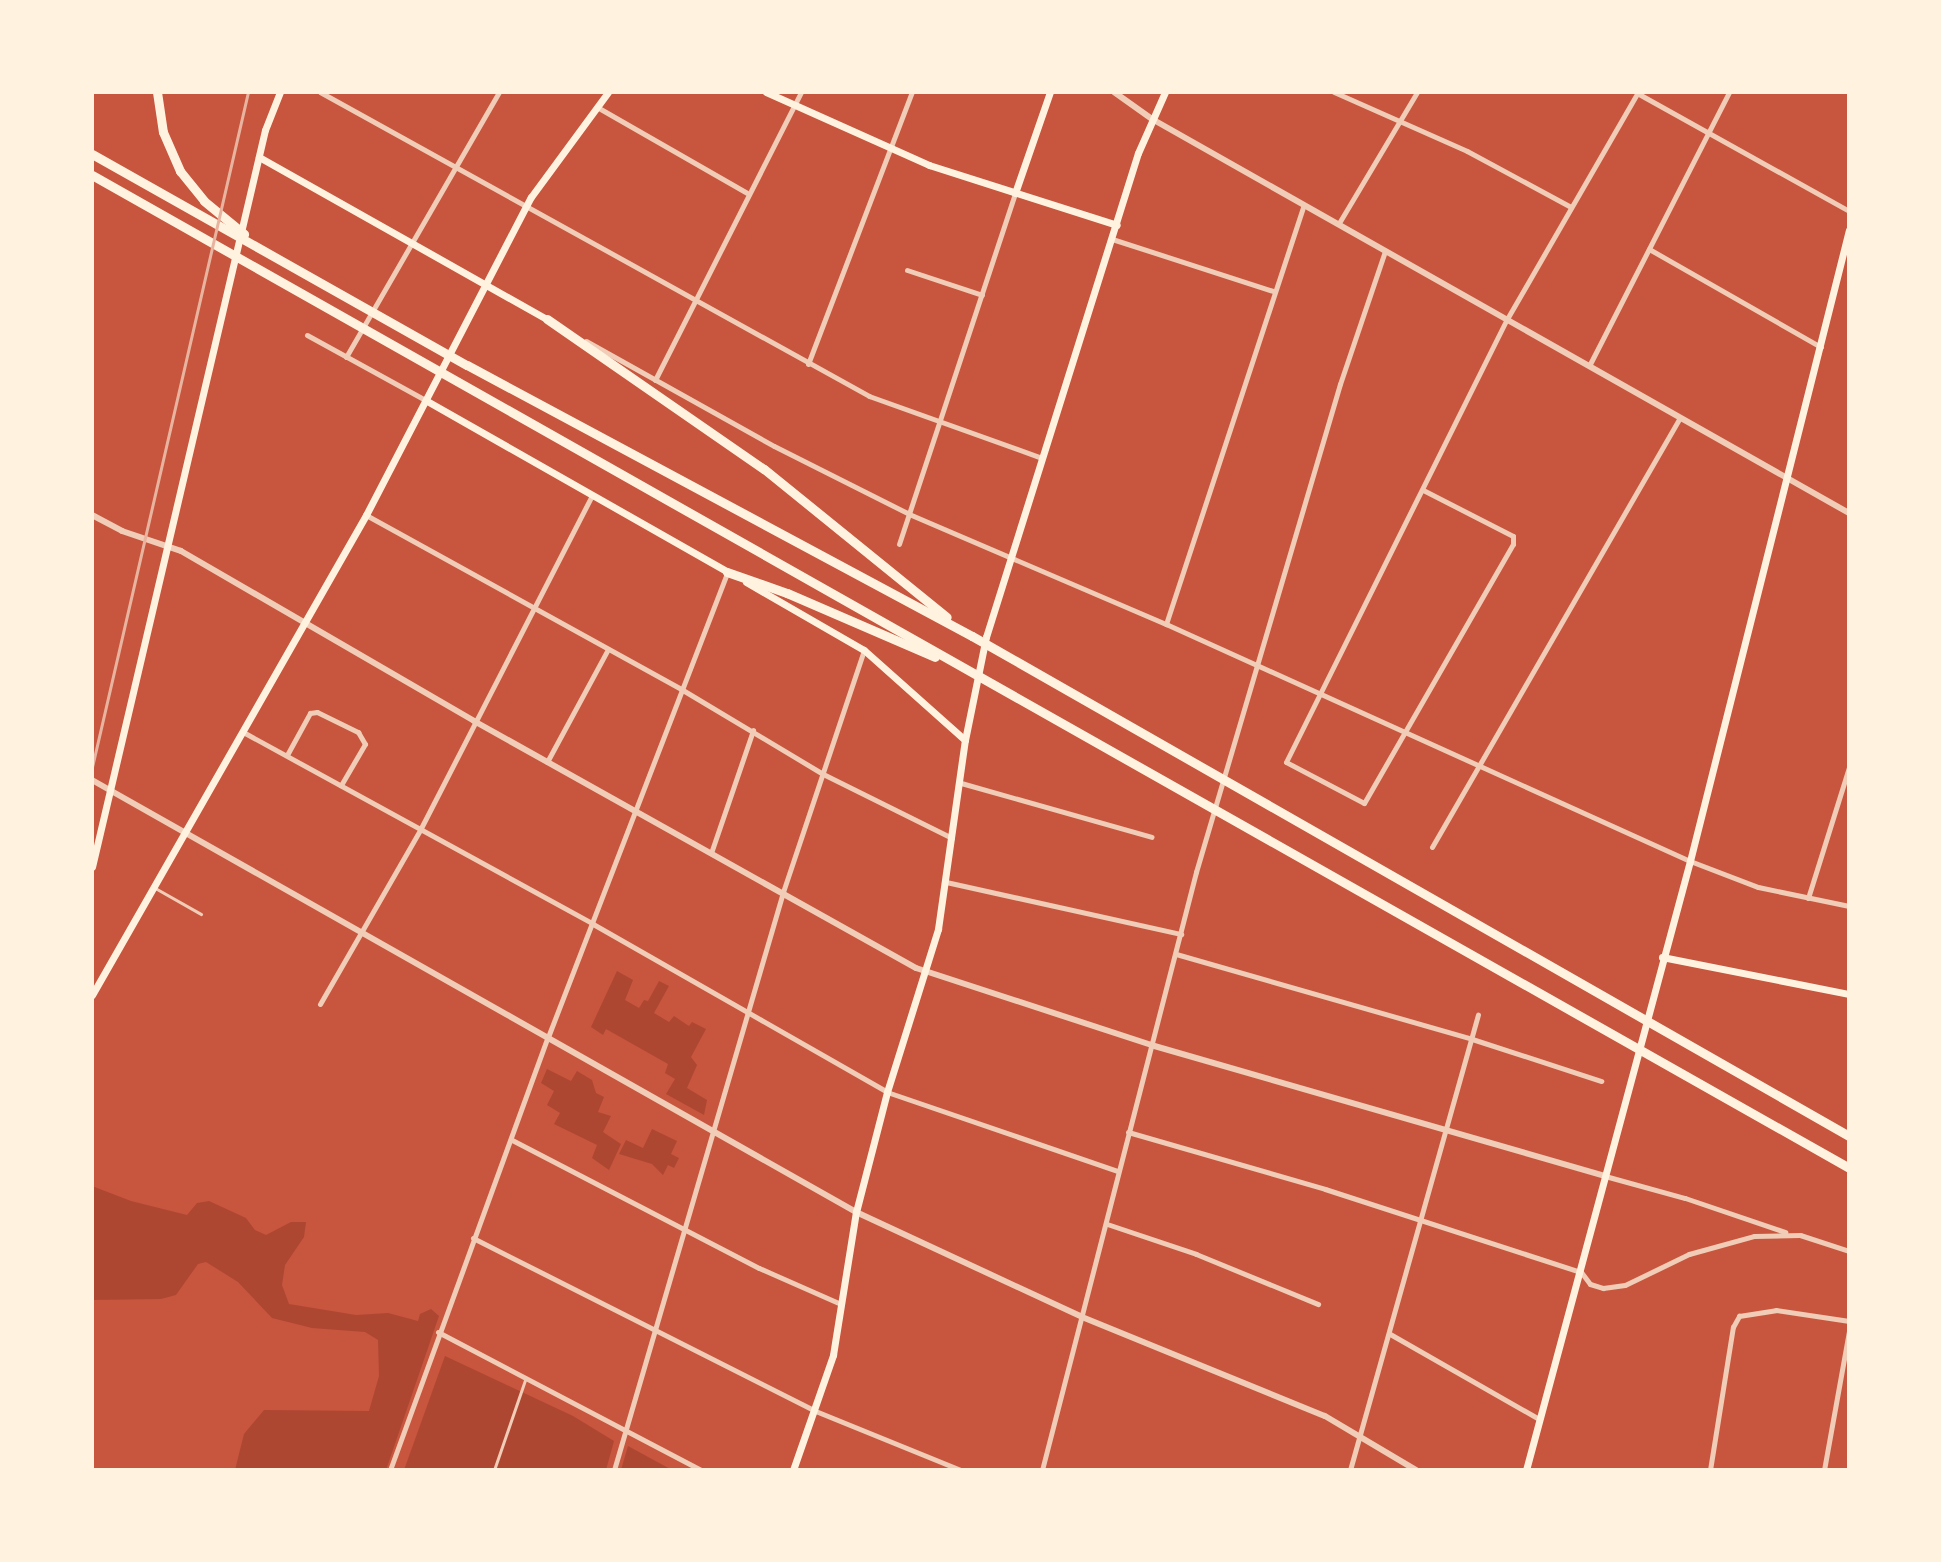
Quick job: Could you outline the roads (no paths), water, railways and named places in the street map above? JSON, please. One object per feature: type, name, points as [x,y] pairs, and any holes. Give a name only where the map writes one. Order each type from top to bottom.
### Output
[{"type":"highway","points":[[157,92],[165,140],[189,184],[225,219],[290,266]]},
{"type":"highway","points":[[92,154],[467,365],[972,636],[1849,1136]]},
{"type":"highway","points":[[92,175],[1849,1168]]},
{"type":"highway","points":[[547,319],[741,451],[972,636]]},
{"type":"highway","points":[[727,572],[787,593],[964,668]]},
{"type":"main road","points":[[92,867],[266,124],[280,92]]},
{"type":"main road","points":[[92,995],[366,515],[525,208],[543,177],[608,92]]},
{"type":"main road","points":[[766,92],[891,149],[1117,225]]},
{"type":"main road","points":[[1015,193],[1050,92]]},
{"type":"main road","points":[[793,1470],[833,1355],[842,1304],[843,1274],[856,1212],[887,1092],[926,972],[946,882],[970,711],[992,615],[1112,239],[1152,119],[1165,92]]},
{"type":"main road","points":[[259,157],[547,319]]},
{"type":"main road","points":[[1526,1470],[1690,861],[1789,479],[1849,230]]},
{"type":"main road","points":[[427,401],[864,650],[965,740]]},
{"type":"main road","points":[[1662,957],[1849,994]]},
{"type":"street","points":[[320,92],[869,396],[1042,458]]},
{"type":"street","points":[[346,357],[499,92]]},
{"type":"street","points":[[655,380],[747,193],[801,92]]},
{"type":"street","points":[[808,364],[912,92]]},
{"type":"street","points":[[1114,92],[1152,119],[1849,513]]},
{"type":"street","points":[[1334,92],[1467,151],[1571,207]]},
{"type":"street","points":[[1339,223],[1417,92]]},
{"type":"street","points":[[1423,490],[1513,536],[1513,544],[1407,734],[1364,803],[1286,762],[1507,319],[1637,92],[1849,211]]},
{"type":"street","points":[[1590,364],[1729,92]]},
{"type":"street","points":[[597,107],[747,193]]},
{"type":"street","points":[[899,544],[1015,193]]},
{"type":"street","points":[[1166,624],[1273,291],[1304,205]]},
{"type":"street","points":[[1112,239],[1273,291]]},
{"type":"street","points":[[1649,249],[1822,347]]},
{"type":"street","points":[[1042,1470],[1210,825],[1340,384],[1385,250]]},
{"type":"street","points":[[907,270],[982,295]]},
{"type":"street","points":[[547,319],[774,446],[909,514],[1166,624],[1690,861],[1758,887],[1849,906]]},
{"type":"street","points":[[307,335],[427,401]]},
{"type":"street","points":[[1432,847],[1680,417]]},
{"type":"street","points":[[320,1004],[420,830],[591,497]]},
{"type":"street","points":[[92,515],[122,531],[168,544],[474,721],[926,972],[1151,1045],[1685,1198],[1849,1251]]},
{"type":"street","points":[[366,515],[681,689],[823,774],[953,839]]},
{"type":"street","points":[[390,1470],[548,1037],[727,572]]},
{"type":"street","points":[[547,762],[608,649]]},
{"type":"street","points":[[614,1470],[783,892],[864,650]]},
{"type":"street","points":[[287,755],[310,713],[317,712],[358,732],[365,744],[341,785]]},
{"type":"street","points":[[711,853],[753,730]]},
{"type":"street","points":[[243,732],[593,924],[887,1092],[1118,1171]]},
{"type":"street","points":[[1808,898],[1849,767]]},
{"type":"street","points":[[92,780],[856,1212],[1082,1317],[1325,1416],[1416,1470]]},
{"type":"street","points":[[961,783],[1152,837]]},
{"type":"street","points":[[946,882],[1181,934]]},
{"type":"street","points":[[1176,954],[1472,1039],[1601,1081]]},
{"type":"street","points":[[1350,1470],[1478,1015]]},
{"type":"street","points":[[1128,1132],[1421,1219],[1581,1272],[1590,1284],[1615,1288],[1704,1248],[1754,1236],[1790,1234]]},
{"type":"street","points":[[512,1140],[759,1268],[842,1304]]},
{"type":"street","points":[[1107,1224],[1196,1254],[1318,1304]]},
{"type":"street","points":[[473,1238],[813,1410],[961,1470]]},
{"type":"street","points":[[1710,1470],[1733,1327],[1739,1316],[1776,1310],[1849,1321]]},
{"type":"street","points":[[1824,1470],[1849,1331]]},
{"type":"street","points":[[438,1332],[701,1470]]},
{"type":"street","points":[[1390,1334],[1539,1419]]},
{"type":"lane","points":[[155,887],[201,914]]},
{"type":"lane","points":[[494,1470],[525,1380]]},
{"type":"railway","points":[[92,767],[248,92]]}]
